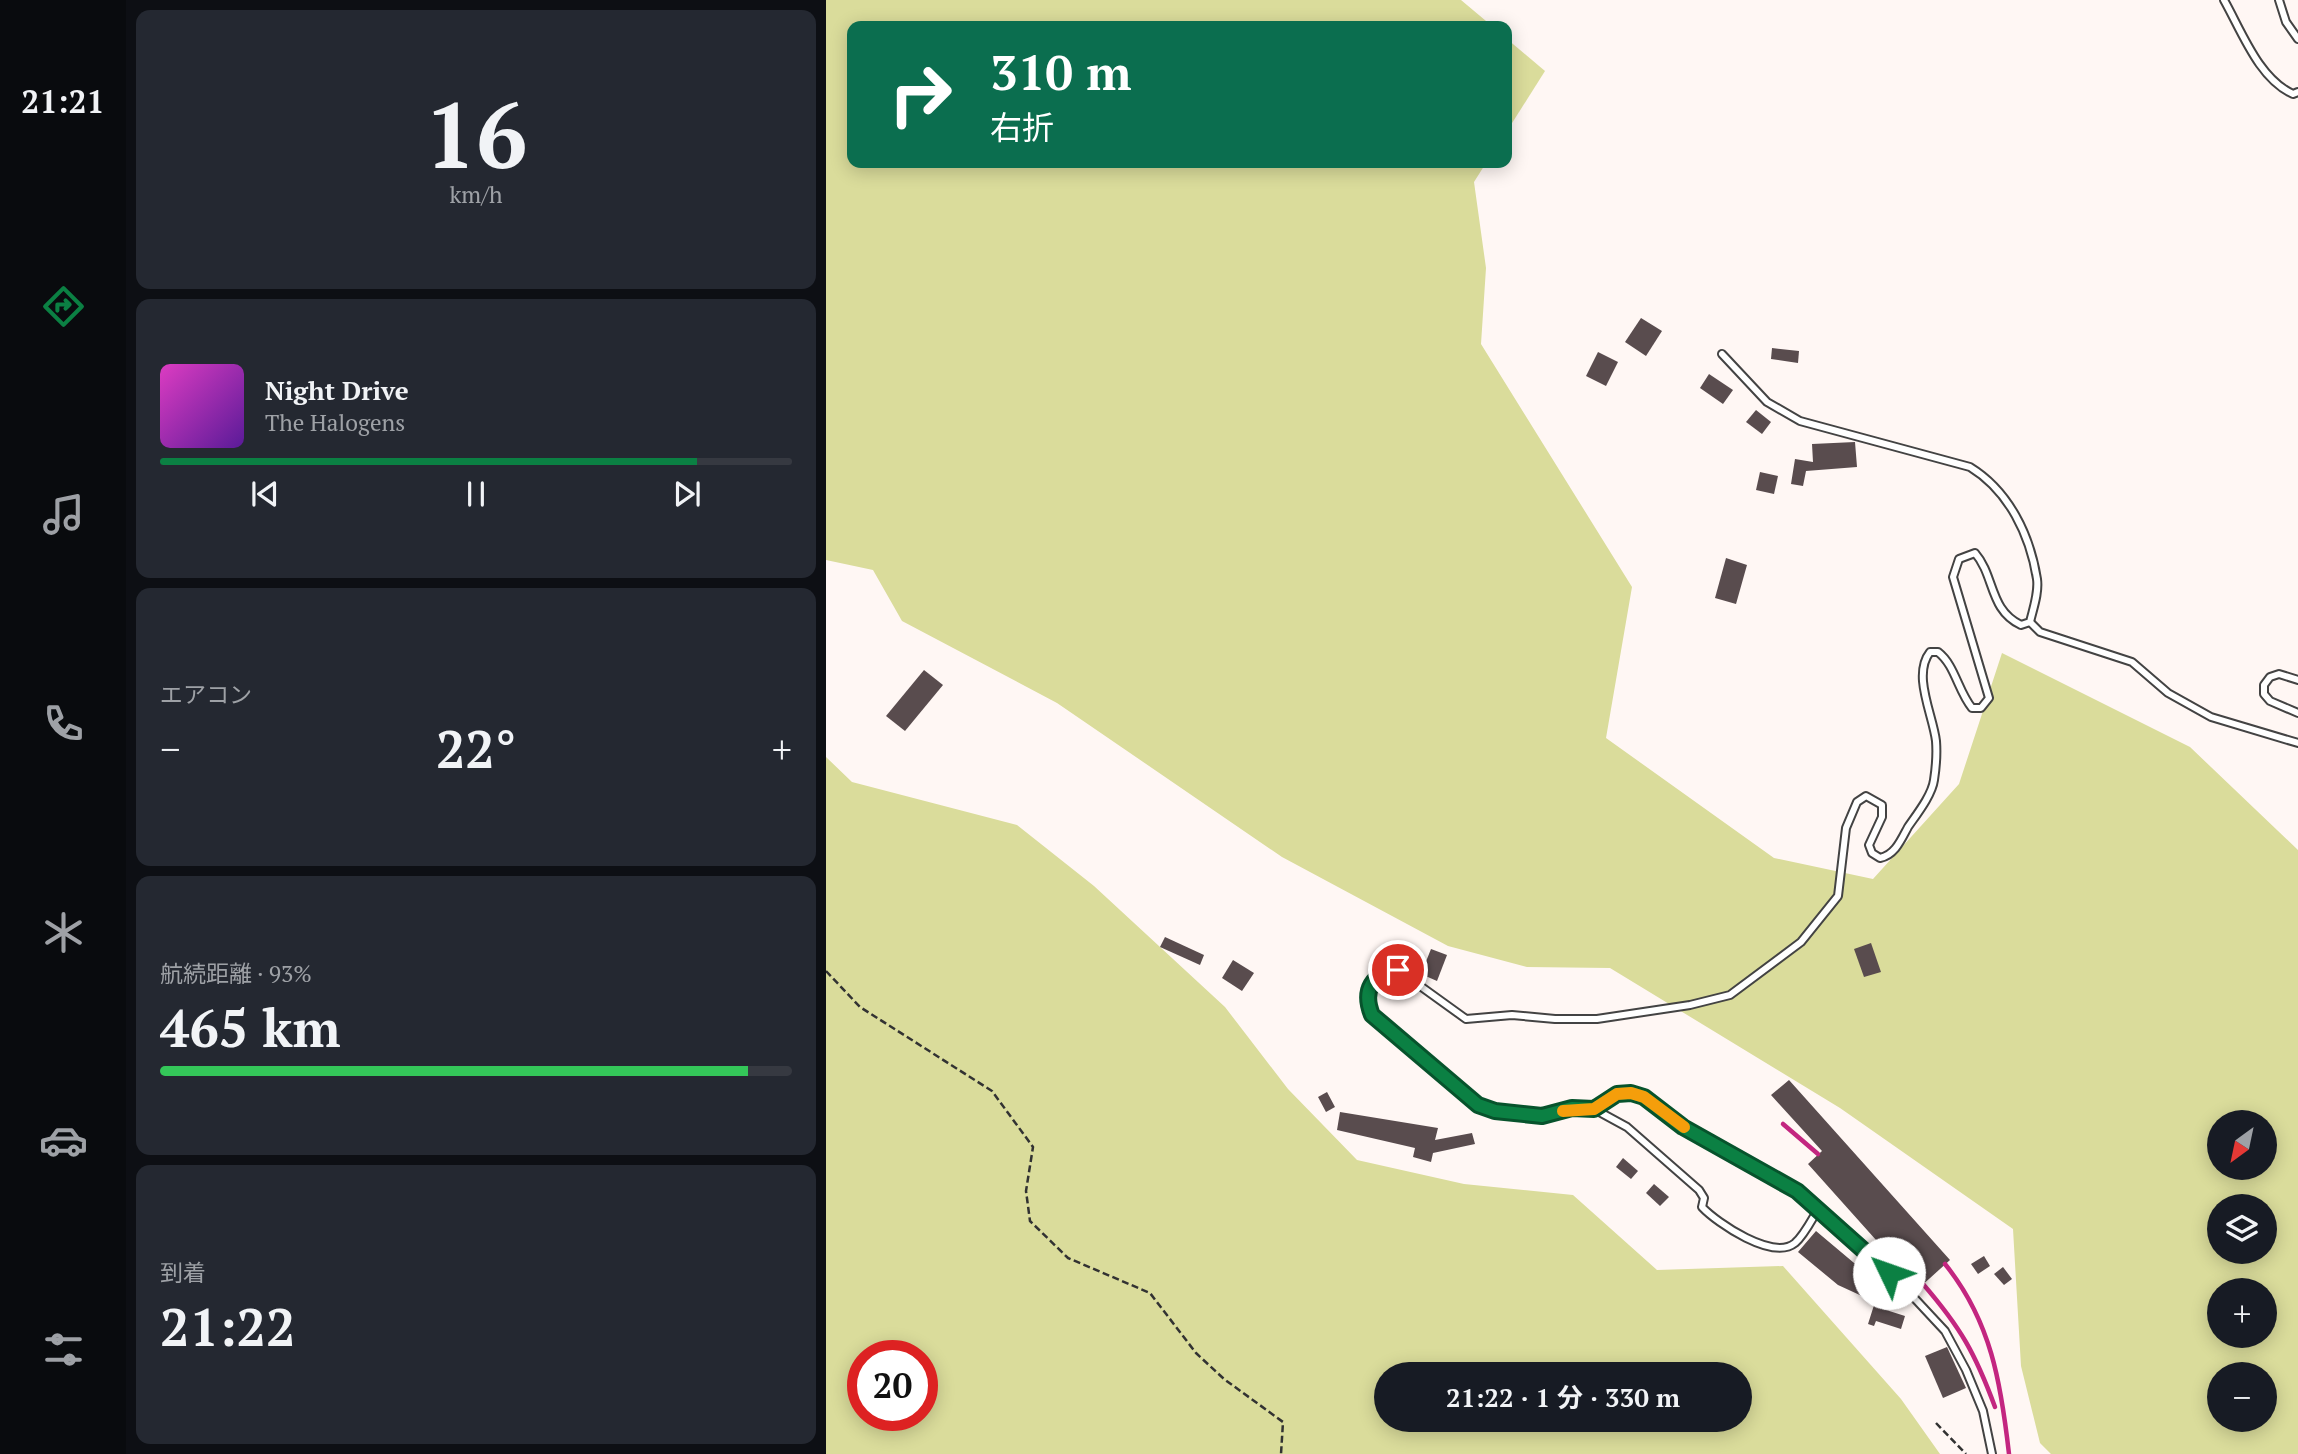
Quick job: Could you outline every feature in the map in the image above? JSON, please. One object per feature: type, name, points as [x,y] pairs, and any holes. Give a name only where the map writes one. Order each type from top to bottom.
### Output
[{"type":"lane","points":[[2224,0],[2268,77],[2279,88],[2293,94],[2298,92]]},
{"type":"lane","points":[[2279,0],[2286,22],[2298,40]]},
{"type":"lane","points":[[1722,354],[1767,402],[1800,421],[1970,467],[1989,479],[2020,522],[2037,580],[2030,622]]},
{"type":"lane","points":[[1817,1211],[1794,1244],[1785,1247],[1759,1244],[1714,1219],[1702,1207],[1704,1198],[1699,1190],[1627,1127],[1594,1109],[1572,1108],[1542,1116],[1495,1111],[1478,1105],[1372,1015],[1367,1003],[1368,988],[1375,978],[1398,970],[1466,1019],[1512,1015],[1555,1020],[1597,1019],[1690,1005],[1730,995],[1801,942],[1838,896],[1846,828],[1857,802],[1866,796],[1882,805],[1882,817],[1869,845],[1872,853],[1880,858],[1896,848],[1934,784],[1937,759],[1924,684],[1925,658],[1930,652],[1938,652],[1947,660],[1963,696],[1972,708],[1981,708],[1989,698],[1953,577],[1959,559],[1975,553],[1982,561],[2001,611],[2021,625],[2030,622]]},
{"type":"lane","points":[[2030,622],[2040,632],[2133,662],[2175,698],[2211,717],[2298,743]]},
{"type":"lane","points":[[2298,680],[2279,674],[2270,677],[2264,685],[2264,694],[2270,701],[2298,713]]},
{"type":"lane","points":[[1594,1109],[1617,1094],[1631,1093],[1644,1097],[1683,1127],[1797,1191],[1904,1287],[1945,1331],[1966,1370],[1983,1411],[1992,1454]]},
{"type":"path","points":[[826,971],[860,1007],[992,1091],[1033,1147],[1026,1191],[1030,1222],[1068,1258],[1150,1293],[1196,1353],[1215,1371],[1283,1422],[1281,1454]]},
{"type":"path","points":[[1936,1423],[1966,1454]]},
{"type":"green space","points":[[826,0],[1461,0],[1486,21],[847,21],[847,168],[1483,168],[1474,182],[1486,268],[1481,344],[1632,587],[1606,738],[1774,858],[1873,879],[1959,784],[2002,653],[2190,747],[2298,850],[2298,1454],[2051,1454],[2040,1443],[2021,1366],[2013,1229],[1840,1108],[1610,968],[1527,967],[1448,946],[1282,857],[1057,703],[902,621],[873,570],[826,560]]},
{"type":"green space","points":[[1512,43],[1545,71],[1512,123]]},
{"type":"green space","points":[[826,757],[852,782],[1017,825],[1094,886],[1225,1007],[1288,1089],[1357,1160],[1464,1184],[1573,1195],[1657,1270],[1783,1266],[1901,1399],[1940,1454],[826,1454]]},
{"type":"building","points":[[1641,318],[1662,331],[1646,356],[1625,342]]},
{"type":"building","points":[[1772,348],[1799,351],[1798,363],[1771,359]]},
{"type":"building","points":[[1598,352],[1618,362],[1606,386],[1586,376]]},
{"type":"building","points":[[1709,374],[1733,390],[1723,404],[1700,388]]},
{"type":"building","points":[[1756,410],[1771,422],[1762,434],[1746,422]]},
{"type":"building","points":[[1855,442],[1857,467],[1806,471],[1803,486],[1791,484],[1795,459],[1813,462],[1812,444]]},
{"type":"building","points":[[1760,472],[1778,476],[1774,494],[1756,490]]},
{"type":"building","points":[[1726,558],[1747,565],[1736,604],[1715,598]]},
{"type":"building","points":[[924,670],[943,685],[905,731],[886,716]]},
{"type":"building","points":[[1165,937],[1204,955],[1200,965],[1160,947]]},
{"type":"building","points":[[1871,943],[1881,972],[1864,977],[1854,949]]},
{"type":"building","points":[[1431,949],[1447,955],[1437,981],[1421,974]]},
{"type":"building","points":[[1233,960],[1254,973],[1242,991],[1222,978]]},
{"type":"building","points":[[1789,1080],[1950,1260],[1919,1288],[1808,1164],[1822,1151],[1771,1095]]},
{"type":"building","points":[[1327,1092],[1335,1107],[1326,1112],[1318,1097]]},
{"type":"building","points":[[1340,1112],[1438,1128],[1435,1140],[1472,1133],[1475,1144],[1433,1153],[1431,1162],[1413,1157],[1415,1148],[1337,1130]]},
{"type":"building","points":[[1623,1158],[1638,1171],[1631,1179],[1616,1167]]},
{"type":"building","points":[[1654,1184],[1669,1197],[1660,1206],[1646,1193]]},
{"type":"building","points":[[1816,1231],[1860,1268],[1895,1286],[1883,1309],[1905,1316],[1901,1329],[1876,1321],[1874,1326],[1868,1324],[1875,1302],[1838,1285],[1798,1252]]},
{"type":"building","points":[[1984,1256],[1990,1266],[1978,1274],[1971,1264]]},
{"type":"building","points":[[2003,1267],[2012,1279],[2004,1285],[1994,1274]]},
{"type":"building","points":[[1947,1347],[1966,1388],[1943,1398],[1925,1356]]},
{"type":"railway","points":[[1783,1124],[1818,1154]]},
{"type":"railway","points":[[1945,1264],[1961,1286],[1983,1330],[1997,1378],[2009,1454]]},
{"type":"railway","points":[[1923,1284],[1966,1342],[1995,1407]]},
{"type":"slow traffic","points":[[1563,1111],[1572,1108],[1594,1109],[1617,1094],[1631,1093],[1644,1097],[1684,1127]]},
{"type":"route","points":[[1398,970],[1375,978],[1368,988],[1367,1003],[1372,1015],[1418,1057],[1478,1105],[1495,1111],[1542,1116],[1572,1108],[1594,1109],[1617,1094],[1631,1093],[1644,1097],[1683,1127],[1797,1191],[1889,1273]]}]
